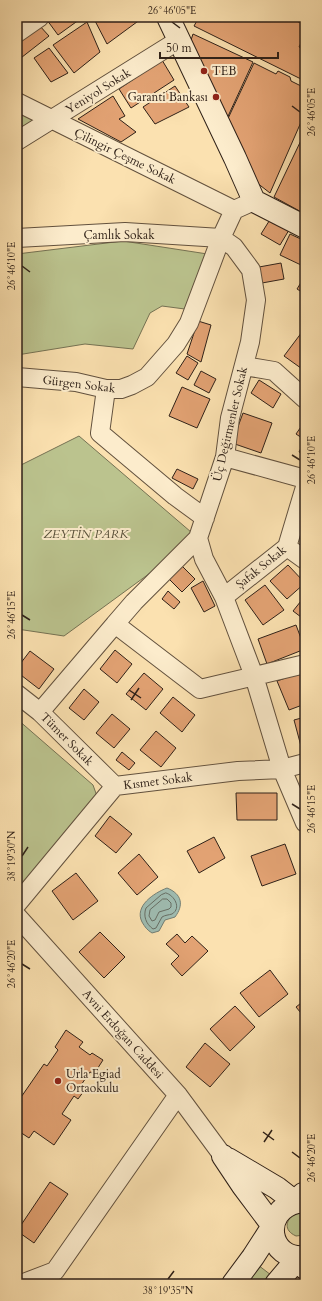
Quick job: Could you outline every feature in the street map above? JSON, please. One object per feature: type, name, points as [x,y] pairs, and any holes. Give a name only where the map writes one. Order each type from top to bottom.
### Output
[{"type":"main road","points":[[168,17],[236,158],[254,200],[305,227]]},
{"type":"main road","points":[[223,1156],[277,1188],[302,1199]]},
{"type":"main road","points":[[223,1156],[273,1226],[274,1237],[278,1246],[284,1253],[303,1261],[276,1284]]},
{"type":"main road","points":[[233,1284],[273,1226],[280,1211],[288,1205],[302,1199]]},
{"type":"street","points":[[17,33],[40,17]]},
{"type":"street","name":"Yeniyol Sokak","points":[[17,141],[179,40]]},
{"type":"street","name":"Çilingir Çeşme Sokak","points":[[17,102],[234,210]]},
{"type":"street","points":[[221,238],[234,210],[254,200]]},
{"type":"street","name":"Çamlık Sokak","points":[[17,238],[125,232],[221,238]]},
{"type":"street","name":"Üç Değirmenler Sokak","points":[[198,538],[225,457],[230,418],[250,342],[256,300],[251,270],[234,247],[221,238]]},
{"type":"street","name":"Gürgen Sokak","points":[[17,377],[76,382],[106,389],[121,389],[147,377],[176,344],[189,323],[221,238]]},
{"type":"street","points":[[244,366],[274,371],[305,398]]},
{"type":"street","points":[[106,389],[100,433],[175,496],[205,518]]},
{"type":"street","points":[[225,457],[305,479]]},
{"type":"street","name":"Şafak Sokak","points":[[224,597],[288,547],[305,487]]},
{"type":"street","points":[[40,712],[134,602],[198,538],[204,559],[224,597],[254,676],[282,769],[305,823]]},
{"type":"street","points":[[288,547],[305,560]]},
{"type":"street","points":[[115,624],[200,689],[305,664]]},
{"type":"street","name":"Tümer Sokak","points":[[17,694],[40,712],[115,786]]},
{"type":"street","name":"Kısmet Sokak","points":[[17,904],[115,786],[238,771],[282,769],[305,763]]},
{"type":"street","name":"Avni Erdoğan Caddesi","points":[[17,916],[178,1095],[223,1156]]},
{"type":"street","points":[[21,1284],[55,1271],[178,1095]]},
{"type":"green space","points":[[17,108],[40,119],[17,134]]},
{"type":"green space","points":[[123,241],[214,255],[200,311],[162,306],[150,313],[133,349],[85,344],[17,355],[17,254]]},
{"type":"green space","name":"ZEYTİN PARK","points":[[79,436],[198,538],[64,636],[17,629],[17,467]]},
{"type":"green space","points":[[17,719],[93,785],[98,799],[22,886],[17,882]]},
{"type":"green space","points":[[294,1213],[305,1213],[305,1235],[296,1236],[289,1231],[287,1225],[289,1219]]},
{"type":"green space","points":[[258,1265],[271,1275],[264,1284],[242,1284]]},
{"type":"water","points":[[167,888],[176,893],[180,900],[180,908],[175,917],[165,920],[159,931],[152,933],[142,922],[140,916],[141,911],[143,906],[151,897]]},
{"type":"building","points":[[51,17],[83,17],[58,35],[47,20]]},
{"type":"building","points":[[93,17],[141,17],[141,19],[107,44]]},
{"type":"building","points":[[199,17],[224,17],[227,19],[228,17],[288,17],[305,25],[305,35],[299,47],[305,50],[305,81],[194,26]]},
{"type":"building","points":[[87,22],[100,52],[74,73],[53,45]]},
{"type":"building","points":[[39,25],[49,36],[17,61],[17,41]]},
{"type":"building","points":[[193,34],[253,62],[224,125],[189,46]]},
{"type":"building","points":[[49,48],[68,73],[51,82],[34,58]]},
{"type":"building","points":[[162,60],[174,80],[131,108],[119,89]]},
{"type":"building","points":[[254,63],[276,74],[278,71],[290,77],[291,81],[305,88],[305,113],[270,193],[252,179],[224,127]]},
{"type":"building","points":[[175,86],[189,107],[155,124],[143,107]]},
{"type":"building","points":[[113,96],[125,116],[119,119],[136,132],[121,142],[78,119]]},
{"type":"building","points":[[305,132],[305,214],[274,197]]},
{"type":"building","points":[[271,218],[289,230],[280,245],[261,234]]},
{"type":"building","points":[[290,234],[305,241],[305,257],[301,265],[280,255]]},
{"type":"building","points":[[281,263],[284,279],[262,283],[259,267]]},
{"type":"building","points":[[305,276],[305,294],[297,289]]},
{"type":"building","points":[[198,321],[211,325],[201,362],[187,354]]},
{"type":"building","points":[[305,328],[305,371],[284,356]]},
{"type":"building","points":[[187,356],[198,363],[188,380],[176,373]]},
{"type":"building","points":[[201,371],[216,379],[209,393],[194,385]]},
{"type":"building","points":[[259,380],[281,394],[273,408],[251,393]]},
{"type":"building","points":[[182,387],[210,399],[197,428],[169,416]]},
{"type":"building","points":[[243,413],[272,423],[261,453],[232,443]]},
{"type":"building","points":[[305,421],[305,440],[296,434]]},
{"type":"building","points":[[303,444],[305,445],[305,455],[299,452]]},
{"type":"building","points":[[177,469],[198,479],[193,489],[172,478]]},
{"type":"building","points":[[181,565],[195,579],[182,592],[168,578]]},
{"type":"building","points":[[288,565],[305,583],[287,599],[270,581]]},
{"type":"building","points":[[203,581],[215,606],[204,612],[191,588]]},
{"type":"building","points":[[265,585],[284,610],[263,625],[245,600]]},
{"type":"building","points":[[168,591],[180,602],[174,609],[162,599]]},
{"type":"building","points":[[305,596],[305,620],[293,611]]},
{"type":"building","points":[[296,625],[305,649],[267,664],[258,639]]},
{"type":"building","points":[[115,650],[132,664],[117,683],[100,669]]},
{"type":"building","points":[[30,651],[54,669],[39,689],[17,672],[17,668]]},
{"type":"building","points":[[305,671],[305,704],[289,710],[277,681]]},
{"type":"building","points":[[144,673],[163,689],[146,710],[126,694]]},
{"type":"building","points":[[84,689],[99,702],[84,720],[69,708]]},
{"type":"building","points":[[173,697],[195,715],[182,732],[160,713]]},
{"type":"building","points":[[112,714],[130,729],[114,748],[96,733]]},
{"type":"building","points":[[305,717],[305,749],[302,750],[294,720]]},
{"type":"building","points":[[156,731],[176,748],[161,767],[140,750]]},
{"type":"building","points":[[122,752],[135,763],[129,770],[116,760]]},
{"type":"building","points":[[236,793],[277,793],[277,820],[237,820]]},
{"type":"building","points":[[110,816],[132,834],[116,853],[95,836]]},
{"type":"building","points":[[214,837],[225,858],[199,873],[187,851]]},
{"type":"building","points":[[285,844],[296,874],[262,886],[251,856]]},
{"type":"building","points":[[139,854],[158,877],[137,895],[118,873]]},
{"type":"building","points":[[76,873],[98,901],[73,920],[52,891]]},
{"type":"building","points":[[100,932],[125,957],[104,978],[79,952]]},
{"type":"building","points":[[177,934],[185,943],[192,936],[208,951],[182,976],[171,964],[179,956],[166,944]]},
{"type":"building","points":[[270,970],[288,994],[259,1017],[240,993]]},
{"type":"building","points":[[305,1000],[305,1018],[296,1007]]},
{"type":"building","points":[[235,1006],[255,1027],[230,1051],[210,1029]]},
{"type":"building","name":"Urla Egiad Ortaokulu","points":[[66,1030],[83,1042],[79,1047],[90,1055],[92,1053],[103,1060],[94,1074],[90,1072],[79,1088],[84,1091],[78,1099],[74,1096],[62,1114],[71,1120],[54,1145],[34,1131],[29,1138],[17,1130],[17,1103],[44,1064],[47,1066],[58,1050],[55,1047]]},
{"type":"building","points":[[205,1043],[230,1064],[210,1087],[186,1067]]},
{"type":"building","points":[[50,1182],[68,1194],[34,1243],[17,1231]]},
{"type":"place","name":"TEB","points":[[204,71]]},
{"type":"place","name":"Garanti Bankası","points":[[216,97]]},
{"type":"place","name":"Urla Egiad Ortaokulu","points":[[58,1081]]}]
